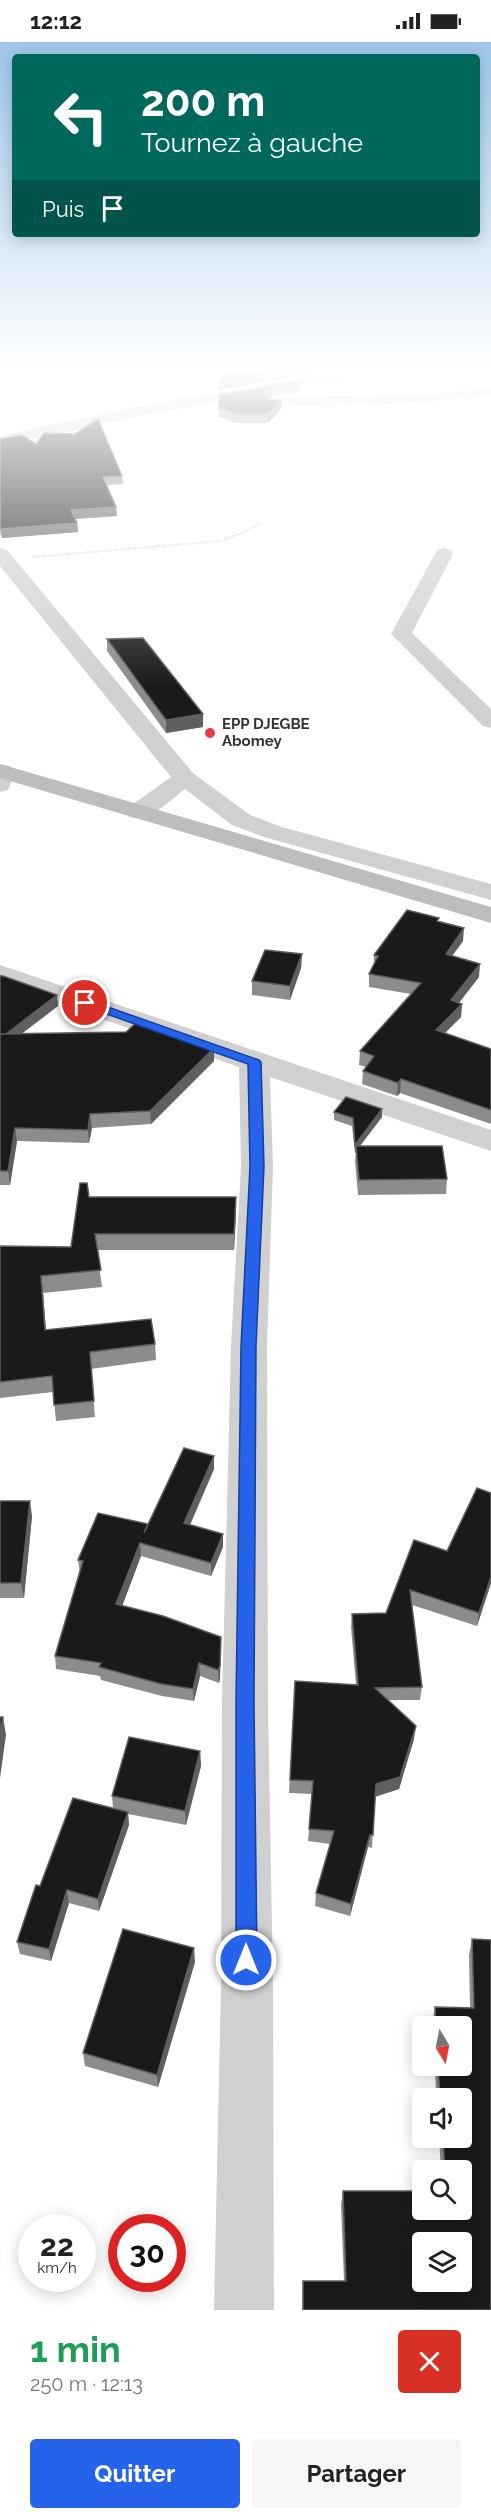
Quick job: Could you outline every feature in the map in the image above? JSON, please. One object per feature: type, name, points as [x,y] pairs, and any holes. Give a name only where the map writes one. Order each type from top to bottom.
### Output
[{"type":"street","points":[[444,554],[401,634],[491,721]]},
{"type":"street","points":[[3,557],[184,778],[241,820],[273,832],[491,892]]},
{"type":"street","points":[[1,776],[138,812],[491,915]]},
{"type":"street","points":[[138,812],[184,778]]},
{"type":"street","points":[[0,973],[491,1141]]},
{"type":"street","points":[[244,2310],[247,1984],[245,1703],[249,1346],[257,1166],[255,1062]]},
{"type":"path","points":[[3,557],[222,541],[261,523]]},
{"type":"building","points":[[0,475],[122,476],[103,477],[116,507],[71,510],[77,523],[1,529]]},
{"type":"building","points":[[143,638],[203,714],[166,720],[107,639]]},
{"type":"building","points":[[407,910],[439,918],[437,921],[464,928],[446,954],[480,964],[451,1000],[462,1004],[436,1030],[491,1049],[491,1110],[401,1079],[398,1083],[363,1071],[374,1056],[360,1051],[421,983],[369,974],[378,956],[374,955]]},
{"type":"building","points":[[265,950],[302,954],[290,986],[252,981]]},
{"type":"building","points":[[0,976],[57,995],[6,1034],[0,1034]]},
{"type":"building","points":[[138,1021],[214,1048],[150,1111],[90,1114],[88,1130],[15,1128],[8,1171],[0,1171],[0,1034],[126,1032]]},
{"type":"building","points":[[346,1097],[382,1109],[355,1145],[353,1118],[334,1112]]},
{"type":"building","points":[[356,1146],[442,1146],[447,1179],[359,1180]]},
{"type":"building","points":[[80,1183],[87,1183],[89,1197],[236,1197],[234,1234],[95,1234],[101,1270],[41,1276],[45,1330],[151,1319],[155,1344],[90,1352],[94,1401],[54,1405],[52,1376],[0,1382],[0,1246],[71,1247]]},
{"type":"building","points":[[184,1448],[214,1456],[184,1523],[223,1534],[211,1563],[140,1543],[116,1604],[163,1616],[221,1637],[218,1670],[199,1663],[193,1689],[161,1684],[99,1667],[101,1663],[55,1656],[83,1561],[78,1560],[98,1513],[148,1524],[144,1533]]},
{"type":"building","points":[[477,1488],[491,1493],[491,1577],[479,1613],[410,1590],[422,1687],[375,1688],[416,1726],[400,1777],[376,1784],[373,1835],[370,1835],[351,1904],[316,1893],[334,1831],[309,1829],[313,1781],[290,1780],[295,1681],[358,1685],[352,1614],[386,1613],[414,1540],[447,1551]]},
{"type":"building","points":[[0,1501],[30,1501],[21,1583],[0,1583]]},
{"type":"building","points":[[0,1717],[3,1717],[0,1736]]},
{"type":"building","points":[[129,1737],[200,1751],[185,1811],[112,1796]]},
{"type":"building","points":[[73,1798],[128,1812],[98,1899],[67,1890],[49,1949],[17,1942],[36,1885],[40,1886]]},
{"type":"building","points":[[123,1929],[194,1948],[157,2075],[83,2053]]},
{"type":"building","points":[[472,1939],[491,1940],[491,2310],[303,2310],[303,2281],[346,2281],[343,2191],[412,2191],[412,2220],[472,2220],[472,2160],[444,2160],[444,2148],[472,2148],[472,2088],[439,2088],[439,2076],[472,2076],[472,2016],[435,2016],[435,2007],[474,2008]]},
{"type":"place","name":"EPP DJEGBE Abomey","points":[[210,733]]},
{"type":"route","points":[[85,1003],[255,1062],[257,1166],[249,1346],[245,1703],[246,1960]]}]
